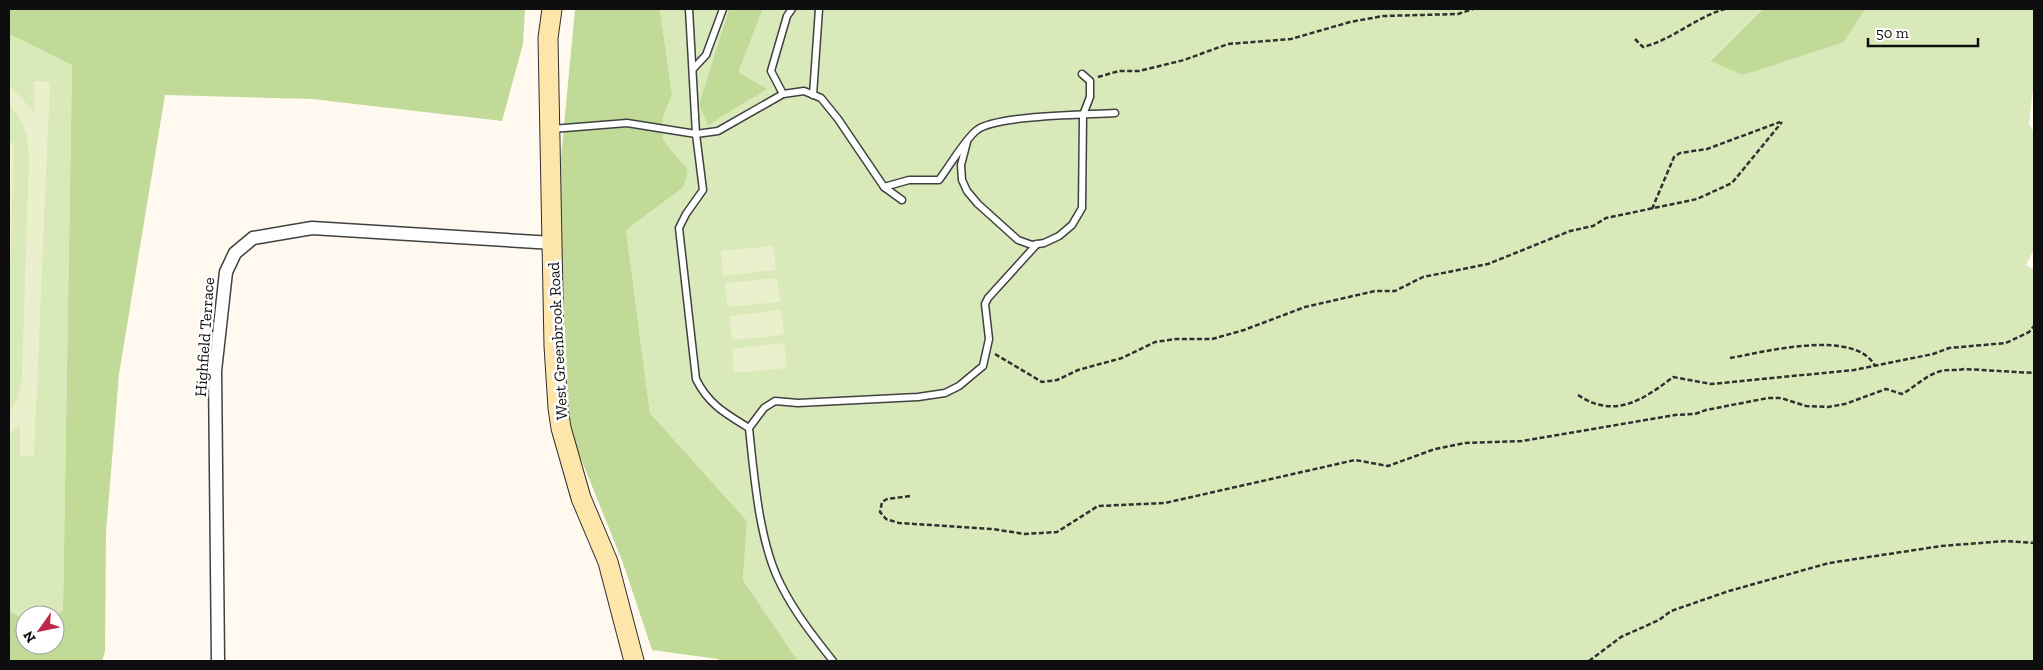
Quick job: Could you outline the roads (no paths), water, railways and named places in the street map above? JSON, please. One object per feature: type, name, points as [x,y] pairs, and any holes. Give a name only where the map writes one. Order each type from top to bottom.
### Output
[{"type":"street","name":"West Greenbrook Road","points":[[552,9],[548,38],[554,346],[558,408],[561,428],[581,498],[608,562],[634,661]]},
{"type":"street","name":"Highfield Terrace","points":[[218,661],[215,371],[226,272],[235,253],[253,238],[312,228],[553,244]]},
{"type":"lane","points":[[689,9],[696,134],[703,190],[679,228],[696,379],[703,393],[720,410],[749,428]]},
{"type":"lane","points":[[693,69],[706,55],[723,9]]},
{"type":"lane","points":[[783,94],[771,71],[787,16],[792,9]]},
{"type":"lane","points":[[813,95],[819,9]]},
{"type":"lane","points":[[967,142],[961,166],[962,180],[967,191],[1018,240],[1032,245],[1044,244],[1059,236],[1072,225],[1082,208],[1083,115],[1090,97],[1090,80],[1082,74]]},
{"type":"lane","points":[[551,129],[627,124],[696,134],[718,131],[783,94],[804,91],[821,98],[838,119],[884,187],[902,200]]},
{"type":"lane","points":[[884,187],[909,180],[940,180],[976,130],[986,125],[1006,120],[1115,113]]},
{"type":"lane","points":[[833,661],[806,626],[780,584],[763,532],[749,428],[764,408],[775,401],[807,403],[918,397],[944,393],[959,386],[983,366],[989,340],[985,304],[988,298],[1037,244]]}]
